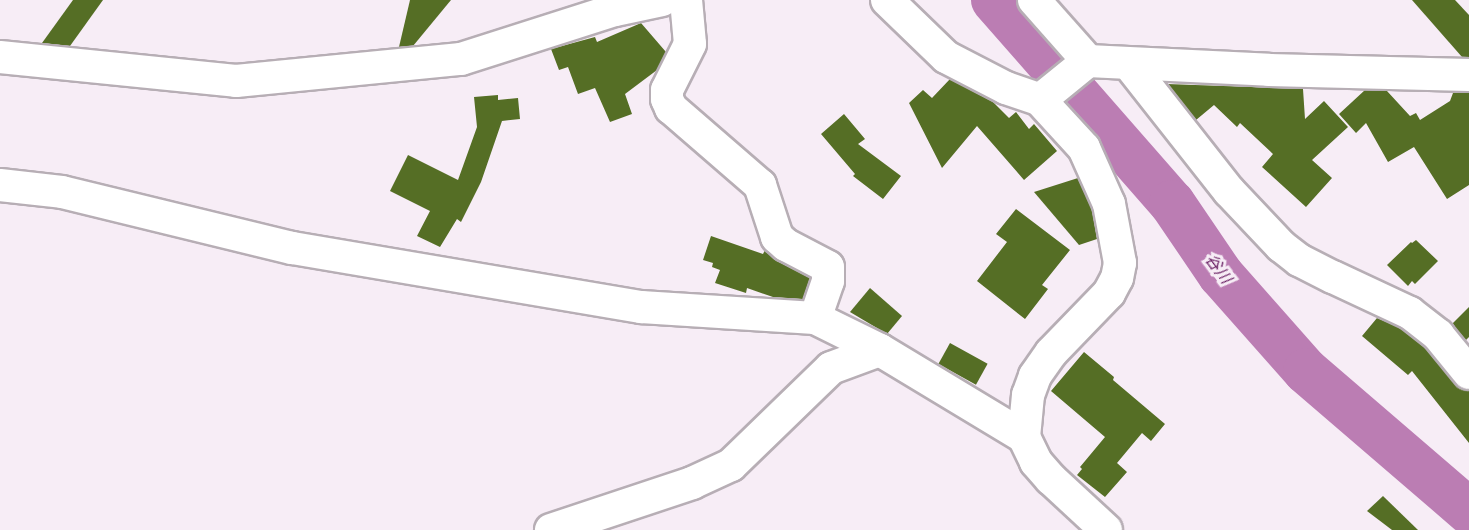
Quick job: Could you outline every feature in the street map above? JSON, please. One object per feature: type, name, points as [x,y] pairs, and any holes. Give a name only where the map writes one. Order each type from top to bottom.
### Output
[{"type":"street","points":[[0,57],[236,81],[461,59],[615,10],[662,0]]},
{"type":"street","points":[[686,0],[690,44],[667,90],[667,99],[671,108],[760,185],[777,237],[786,245],[828,267],[828,281],[815,318]]},
{"type":"street","points":[[887,0],[946,57],[1006,88],[1045,96],[1084,148],[1102,183],[1109,204],[1120,263],[1117,278],[1109,293],[1051,353],[1035,376],[1028,395],[1023,437]]},
{"type":"street","points":[[1034,0],[1083,65]]},
{"type":"street","points":[[1045,96],[1083,65],[1129,64],[1411,76],[1469,75]]},
{"type":"street","points":[[1129,64],[1229,191],[1281,246],[1299,260],[1410,313],[1438,335],[1469,373]]},
{"type":"street","points":[[0,185],[62,192],[292,248],[630,305],[815,318],[880,350],[1023,437],[1036,462],[1051,479],[1106,530]]},
{"type":"street","points":[[551,530],[692,483],[731,465],[831,368],[880,350]]},
{"type":"building","points":[[73,0],[103,0],[70,46],[42,43]]},
{"type":"building","points":[[410,0],[451,0],[413,46],[399,47]]},
{"type":"building","points":[[1412,0],[1455,0],[1469,15],[1469,57],[1462,57]]},
{"type":"building","points":[[641,23],[666,52],[657,70],[625,94],[632,114],[610,122],[595,88],[578,94],[568,67],[559,70],[551,49],[595,37],[597,42]]},
{"type":"building","points":[[950,79],[993,102],[1009,118],[1016,112],[1029,129],[1034,124],[1057,151],[1024,180],[977,126],[942,168],[909,103],[923,90],[932,98]]},
{"type":"building","points":[[1167,84],[1303,89],[1305,119],[1324,101],[1348,127],[1312,160],[1332,178],[1306,207],[1262,167],[1273,154],[1240,123],[1237,127],[1214,105],[1196,120]]},
{"type":"building","points":[[1365,90],[1387,91],[1410,116],[1416,113],[1420,120],[1450,101],[1453,93],[1469,93],[1469,185],[1447,199],[1414,147],[1388,162],[1366,123],[1356,133],[1339,114]]},
{"type":"building","points":[[498,95],[498,100],[518,98],[520,119],[502,121],[481,182],[461,222],[457,219],[440,247],[417,236],[430,211],[390,191],[408,155],[458,180],[477,127],[474,97]]},
{"type":"building","points":[[844,114],[865,139],[858,144],[901,176],[883,199],[853,176],[855,174],[821,134]]},
{"type":"building","points":[[1078,178],[1092,209],[1097,239],[1079,245],[1034,192]]},
{"type":"building","points":[[1016,209],[1070,250],[1042,285],[1048,289],[1025,319],[977,281],[1007,242],[996,234]]},
{"type":"building","points":[[711,236],[763,254],[765,250],[777,261],[810,278],[803,299],[773,297],[747,288],[746,293],[715,283],[720,270],[712,267],[713,263],[703,260]]},
{"type":"building","points":[[1416,240],[1438,261],[1415,284],[1412,281],[1408,286],[1387,265]]},
{"type":"building","points":[[870,288],[902,316],[887,334],[850,312]]},
{"type":"building","points":[[1469,307],[1469,337],[1466,340],[1452,324]]},
{"type":"building","points":[[1377,318],[1401,328],[1425,348],[1455,384],[1469,391],[1469,443],[1412,371],[1408,375],[1362,336]]},
{"type":"building","points":[[950,343],[988,364],[976,385],[938,364]]},
{"type":"building","points":[[1084,352],[1165,424],[1151,441],[1142,433],[1117,463],[1127,472],[1105,497],[1077,475],[1082,469],[1080,467],[1105,437],[1051,391]]},
{"type":"building","points":[[1383,496],[1418,530],[1392,530],[1367,511]]},
{"type":"waterway","name":"谷川","points":[[994,0],[1172,203],[1221,275],[1306,371],[1469,511]]}]
